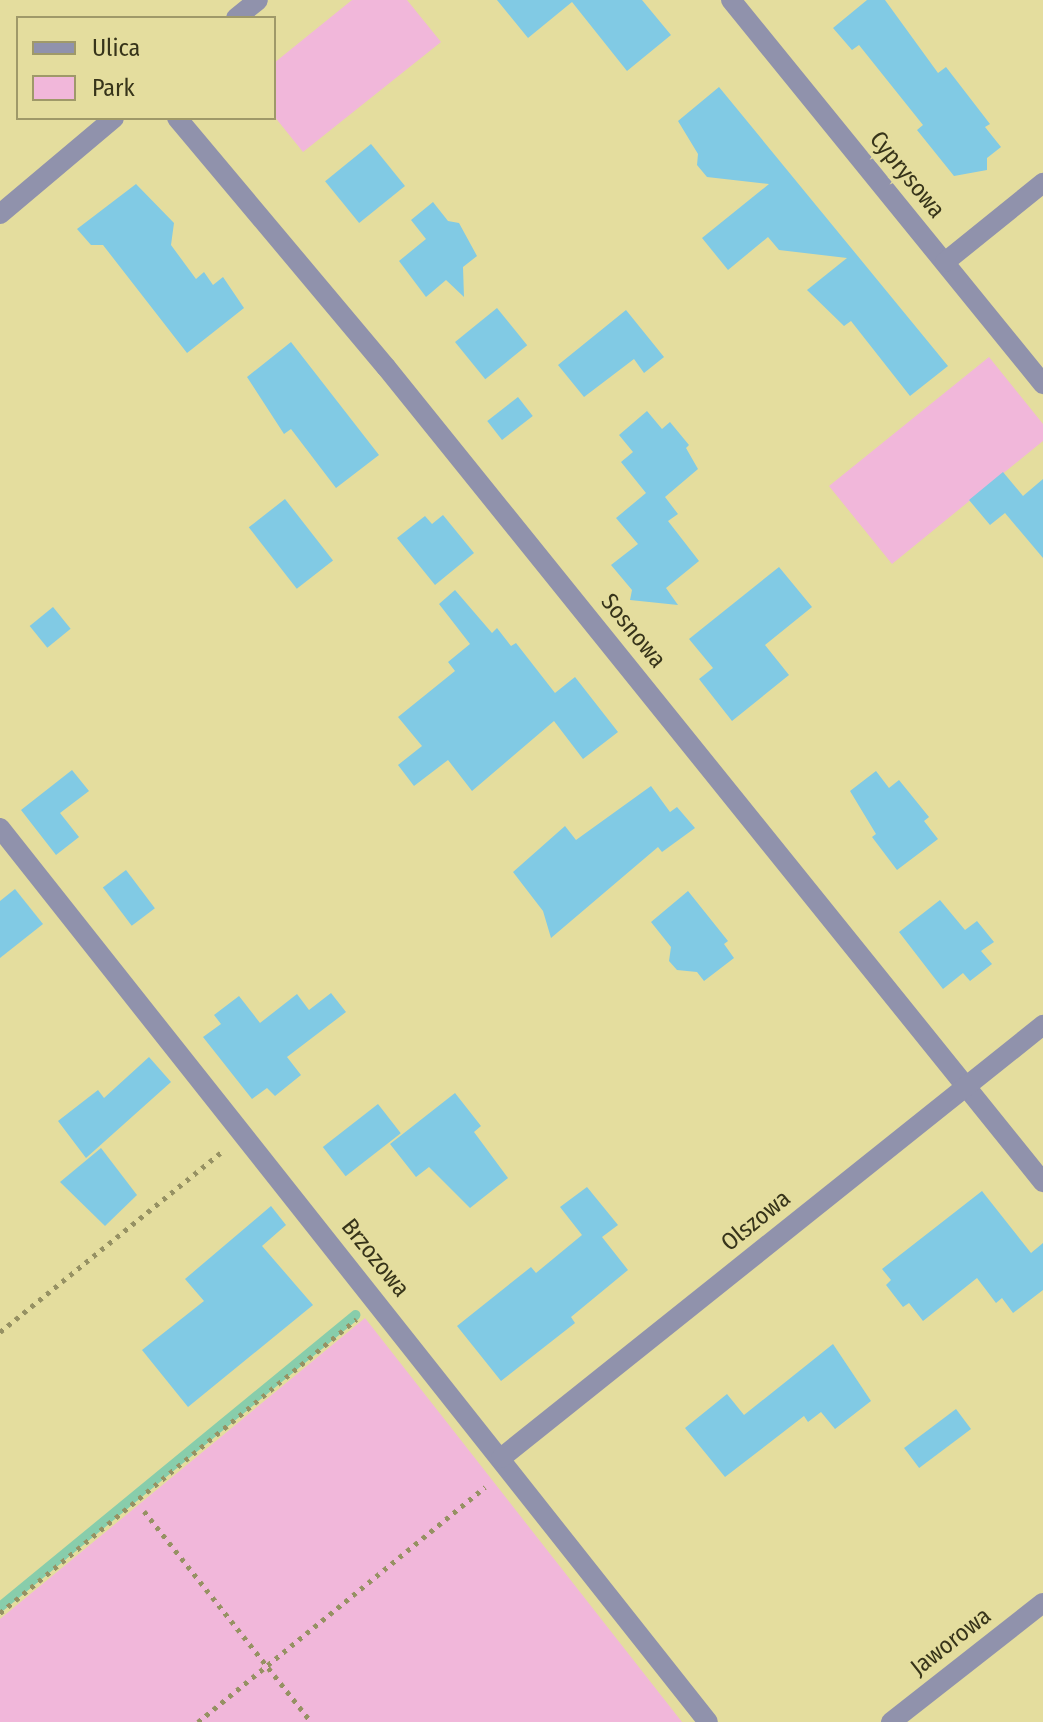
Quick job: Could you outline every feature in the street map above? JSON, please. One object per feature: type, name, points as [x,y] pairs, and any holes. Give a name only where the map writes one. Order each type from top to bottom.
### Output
[{"type":"street","points":[[238,16],[258,0]]},
{"type":"street","name":"Cyprysowa","points":[[731,0],[1043,384]]},
{"type":"street","points":[[0,214],[112,120]]},
{"type":"street","name":"Sosnowa","points":[[179,120],[268,222],[968,1085],[1043,1182]]},
{"type":"street","points":[[945,262],[1043,183]]},
{"type":"street","name":"Brzozowa","points":[[0,828],[708,1722]]},
{"type":"street","name":"Olszowa","points":[[501,1458],[1043,1025]]},
{"type":"street","name":"Jaworowa","points":[[891,1722],[1043,1603]]},
{"type":"path","points":[[0,1332],[244,1134]]},
{"type":"path","points":[[0,1613],[377,1302]]},
{"type":"path","points":[[198,1722],[485,1487]]},
{"type":"path","points":[[144,1511],[311,1722]]},
{"type":"green space","points":[[352,0],[407,0],[441,42],[303,152],[276,118],[276,61]]},
{"type":"green space","points":[[989,357],[1043,424],[1043,441],[892,564],[829,486]]},
{"type":"green space","points":[[365,1318],[682,1722],[0,1722],[0,1619]]},
{"type":"building","points":[[497,0],[642,0],[671,35],[627,71],[572,2],[528,38]]},
{"type":"building","points":[[867,0],[885,0],[938,73],[946,67],[990,124],[985,127],[1001,147],[987,158],[987,170],[954,176],[917,130],[923,125],[859,45],[852,50],[833,28]]},
{"type":"building","points":[[719,87],[948,366],[910,396],[851,321],[844,326],[807,290],[847,258],[779,250],[768,237],[728,270],[702,238],[769,184],[707,177],[697,165],[698,154],[678,121]]},
{"type":"building","points":[[371,144],[405,186],[359,223],[325,181]]},
{"type":"building","points":[[136,184],[174,223],[171,245],[196,279],[204,272],[213,285],[223,277],[244,308],[187,353],[103,245],[91,245],[77,229]]},
{"type":"building","points":[[433,202],[448,221],[459,223],[477,256],[463,267],[464,297],[446,280],[426,297],[399,261],[426,239],[411,220]]},
{"type":"building","points":[[497,308],[527,345],[485,379],[455,342]]},
{"type":"building","points":[[626,310],[664,357],[644,373],[634,359],[584,397],[558,365]]},
{"type":"building","points":[[291,342],[379,455],[336,488],[291,429],[284,434],[247,377]]},
{"type":"building","points":[[518,397],[533,416],[502,440],[487,421]]},
{"type":"building","points":[[647,411],[662,429],[670,422],[689,445],[686,448],[698,469],[665,497],[678,514],[668,521],[699,561],[666,588],[678,605],[630,600],[632,590],[611,565],[638,544],[616,518],[646,493],[621,462],[633,452],[619,435]]},
{"type":"building","points":[[1003,472],[1023,496],[1043,479],[1043,558],[1005,513],[990,525],[969,500]]},
{"type":"building","points":[[285,499],[333,560],[297,589],[249,527]]},
{"type":"building","points":[[443,515],[474,553],[435,585],[397,538],[425,516],[432,524]]},
{"type":"building","points":[[779,567],[812,607],[765,645],[789,675],[732,721],[699,679],[713,668],[689,639]]},
{"type":"building","points":[[455,590],[492,633],[497,628],[511,646],[516,643],[555,693],[575,677],[618,732],[583,759],[554,721],[472,791],[448,760],[414,786],[398,765],[422,746],[398,717],[455,671],[448,662],[470,644],[439,604]]},
{"type":"building","points":[[53,607],[71,629],[47,648],[30,626]]},
{"type":"building","points":[[72,770],[89,791],[60,813],[79,837],[56,855],[21,810]]},
{"type":"building","points":[[876,771],[889,788],[899,780],[929,817],[924,821],[938,839],[897,870],[872,837],[876,834],[850,791]]},
{"type":"building","points":[[651,786],[670,812],[677,807],[695,828],[662,852],[658,847],[551,938],[543,911],[513,872],[565,826],[576,840]]},
{"type":"building","points":[[126,870],[155,908],[132,926],[103,887]]},
{"type":"building","points":[[15,889],[43,924],[0,958],[0,901]]},
{"type":"building","points":[[688,891],[728,941],[724,944],[734,958],[704,981],[697,972],[677,970],[669,961],[671,947],[651,922]]},
{"type":"building","points":[[940,900],[965,930],[977,921],[994,942],[981,951],[992,964],[970,981],[963,973],[943,989],[899,932]]},
{"type":"building","points":[[331,993],[346,1012],[287,1057],[301,1075],[275,1096],[267,1088],[252,1099],[203,1037],[221,1024],[214,1015],[239,996],[260,1023],[297,994],[309,1010]]},
{"type":"building","points":[[149,1057],[171,1082],[86,1158],[58,1121],[98,1090],[104,1098]]},
{"type":"building","points":[[455,1093],[481,1126],[474,1132],[508,1178],[470,1208],[429,1167],[416,1177],[390,1144]]},
{"type":"building","points":[[378,1104],[401,1133],[346,1176],[323,1147]]},
{"type":"building","points":[[101,1148],[137,1195],[105,1226],[60,1182]]},
{"type":"building","points":[[587,1187],[618,1225],[602,1237],[628,1270],[571,1317],[575,1323],[501,1381],[457,1326],[531,1267],[536,1273],[582,1235],[560,1207]]},
{"type":"building","points":[[982,1191],[1031,1253],[1043,1243],[1043,1290],[1013,1313],[1002,1298],[996,1303],[977,1278],[923,1321],[909,1303],[903,1307],[886,1285],[891,1280],[882,1269]]},
{"type":"building","points":[[271,1206],[286,1225],[262,1246],[313,1305],[188,1407],[142,1350],[204,1301],[185,1279]]},
{"type":"building","points":[[833,1344],[871,1401],[835,1429],[821,1412],[808,1422],[804,1416],[725,1477],[685,1428],[727,1394],[744,1415]]},
{"type":"building","points":[[956,1409],[971,1429],[919,1468],[904,1448]]},
{"type":"waterway","points":[[0,1607],[356,1315]]}]
